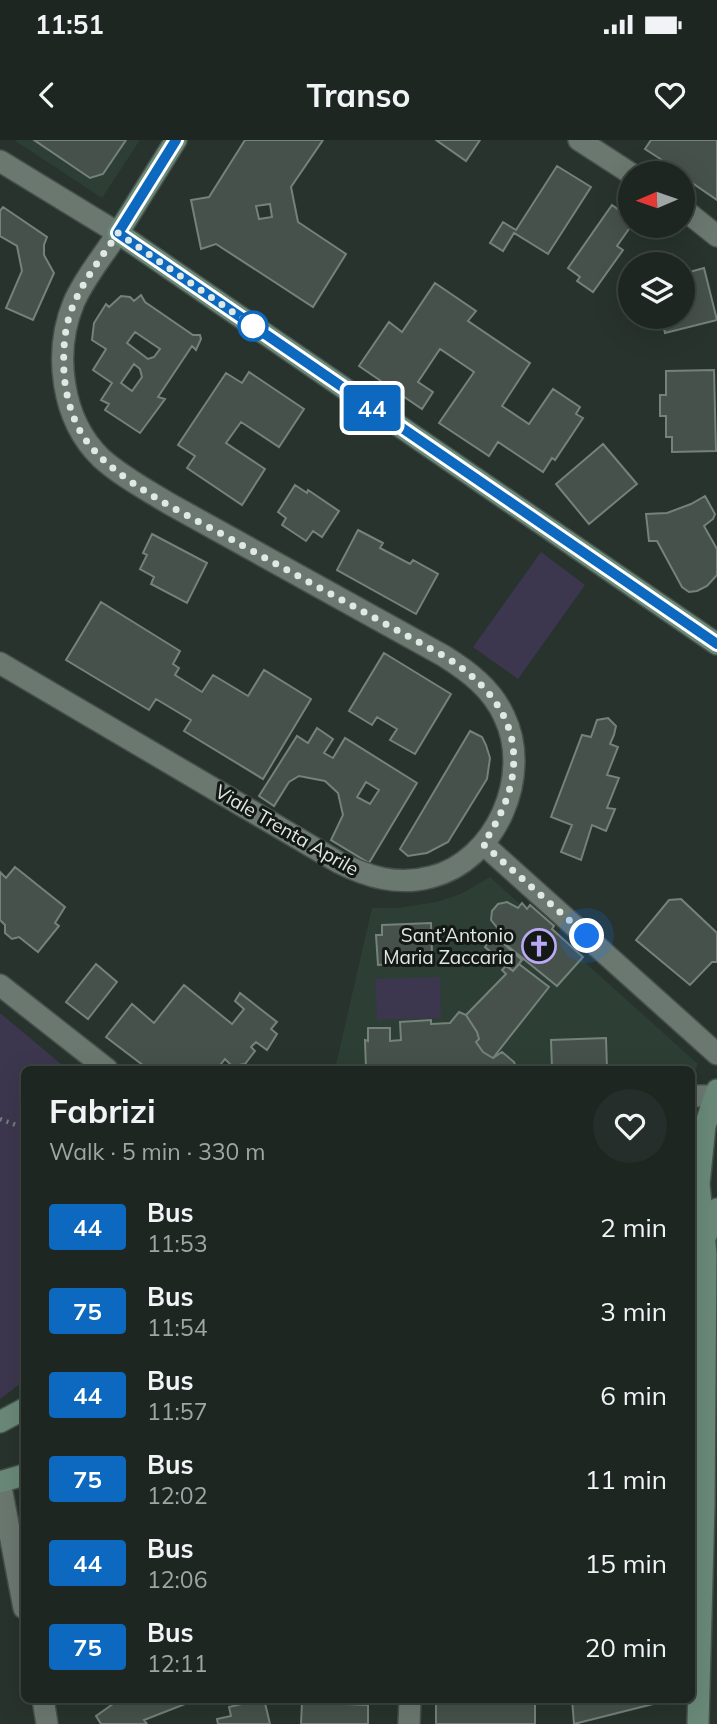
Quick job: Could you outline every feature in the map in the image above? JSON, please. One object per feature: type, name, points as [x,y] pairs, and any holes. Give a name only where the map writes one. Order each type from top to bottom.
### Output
[{"type":"street","points":[[118,233],[176,140]]},
{"type":"street","points":[[579,140],[618,165]]},
{"type":"street","points":[[0,161],[118,233],[717,644]]},
{"type":"street","points":[[695,217],[717,236]]},
{"type":"street","name":"Viale Trenta Aprile","points":[[0,663],[321,853],[369,876],[390,881],[413,880],[434,877],[454,867],[483,844],[499,819],[508,797],[513,774],[509,730],[503,713],[479,682],[444,656],[131,481],[101,457],[80,431],[72,412],[65,379],[65,331],[75,300],[118,233]]},
{"type":"street","points":[[483,844],[717,1054]]},
{"type":"street","points":[[0,985],[103,1066]]},
{"type":"street","points":[[695,1096],[715,1093],[705,1126],[699,1193],[698,1237],[711,1266],[698,1724]]},
{"type":"street","points":[[698,1237],[717,1209]]},
{"type":"street","points":[[0,1422],[21,1411]]},
{"type":"street","points":[[21,1476],[0,1482],[21,1592]]},
{"type":"street","points":[[44,1703],[47,1724]]},
{"type":"street","points":[[410,1703],[410,1724]]},
{"type":"path","points":[[0,1119],[21,1127]]},
{"type":"shaded area","points":[[14,140],[140,140],[102,198]]},
{"type":"shaded area","points":[[541,552],[585,585],[518,679],[473,647]]},
{"type":"shaded area","points":[[490,877],[698,1064],[695,1071],[695,1066],[336,1066],[372,908],[398,908],[436,902],[461,894]]},
{"type":"shaded area","points":[[440,977],[441,1018],[377,1020],[375,979]]},
{"type":"shaded area","points":[[0,1013],[63,1066],[21,1066],[21,1383],[0,1399]]},
{"type":"building","points":[[34,140],[126,140],[103,174],[90,178]]},
{"type":"building","points":[[245,140],[323,140],[291,187],[298,222],[346,254],[313,307],[216,244],[201,249],[191,200],[209,197]],"holes":[[[270,204],[272,217],[259,219],[256,206]]]},
{"type":"building","points":[[436,140],[480,140],[466,161]]},
{"type":"building","points":[[651,140],[717,140],[717,200],[695,185],[695,161],[664,161],[645,149]]},
{"type":"building","points":[[557,166],[591,187],[548,254],[514,233],[503,251],[490,243],[503,222],[516,230]]},
{"type":"building","points":[[612,205],[618,209],[618,238],[623,238],[617,246],[623,250],[618,252],[618,257],[593,292],[577,281],[580,277],[568,268]]},
{"type":"building","points":[[3,207],[47,237],[44,255],[54,273],[33,320],[6,308],[22,271],[17,246],[0,236],[0,211]]},
{"type":"building","points":[[704,268],[717,320],[695,326],[695,270]]},
{"type":"building","points":[[435,283],[476,311],[468,321],[530,363],[502,406],[529,424],[553,389],[580,407],[576,414],[583,418],[555,460],[552,458],[543,472],[498,442],[489,456],[439,423],[474,372],[440,349],[418,382],[433,392],[422,409],[359,366],[389,322],[402,332]]},
{"type":"building","points":[[141,295],[145,302],[193,335],[200,335],[201,339],[196,350],[192,346],[158,397],[165,399],[140,433],[105,410],[109,404],[101,400],[112,383],[93,370],[106,349],[92,340],[94,323],[106,304],[109,307],[121,296],[130,297],[134,301]],"holes":[[[135,332],[160,349],[154,357],[148,359],[127,343]],[[134,364],[140,369],[142,377],[132,391],[121,383]]]},
{"type":"building","points":[[664,329],[681,329],[665,333]]},
{"type":"building","points":[[714,370],[716,451],[672,452],[672,437],[666,437],[666,416],[660,416],[660,395],[666,395],[666,371]]},
{"type":"building","points":[[249,372],[304,409],[279,447],[241,422],[226,443],[265,469],[242,505],[187,468],[195,456],[178,445],[226,373],[242,383]]},
{"type":"building","points":[[603,444],[637,484],[589,524],[556,484]]},
{"type":"building","points":[[295,485],[307,493],[308,490],[339,511],[322,537],[313,531],[306,541],[282,525],[286,518],[278,512]]},
{"type":"building","points":[[705,496],[715,514],[704,526],[717,549],[717,575],[707,586],[689,592],[682,587],[657,541],[649,541],[646,514],[667,513]]},
{"type":"building","points":[[358,530],[383,543],[380,548],[410,564],[413,560],[438,574],[416,614],[337,570]]},
{"type":"building","points":[[152,534],[207,563],[187,603],[151,584],[154,577],[140,569],[147,555],[143,553]]},
{"type":"building","points":[[101,602],[180,651],[173,664],[179,668],[175,675],[202,692],[213,675],[248,696],[264,670],[311,699],[263,779],[184,731],[191,720],[156,699],[149,710],[66,660]]},
{"type":"building","points":[[384,653],[451,694],[415,754],[390,740],[397,729],[377,717],[372,725],[349,711]]},
{"type":"building","points":[[608,718],[616,726],[610,744],[618,747],[607,775],[619,778],[607,808],[615,809],[606,831],[592,825],[581,860],[561,852],[572,825],[551,817],[582,735],[591,737],[597,720]]},
{"type":"building","points":[[317,728],[333,739],[324,753],[333,758],[345,738],[417,783],[369,863],[331,840],[343,815],[338,793],[325,781],[299,776],[289,782],[274,806],[259,796],[297,736],[308,743]],"holes":[[[366,782],[379,790],[370,804],[357,797]]]},
{"type":"building","points":[[470,731],[482,737],[486,745],[490,758],[487,779],[448,842],[427,853],[408,856],[400,849]]},
{"type":"building","points":[[15,867],[65,907],[55,923],[59,926],[38,952],[19,937],[12,939],[5,933],[5,925],[0,920],[0,872],[6,878]]},
{"type":"building","points":[[681,899],[717,933],[717,962],[712,962],[690,985],[636,940],[669,900]]},
{"type":"building","name":"Sant’Antonio Maria Zaccaria","points":[[507,902],[518,908],[522,903],[527,909],[530,905],[583,957],[557,986],[494,935],[499,930],[491,920],[492,911],[498,904]]},
{"type":"building","points":[[431,923],[432,955],[406,956],[406,963],[378,965],[376,935],[382,935],[382,925]]},
{"type":"building","points":[[494,935],[522,960],[513,971],[485,947]]},
{"type":"building","points":[[96,964],[117,982],[88,1019],[66,1002]]},
{"type":"building","points":[[519,964],[549,987],[493,1058],[483,1052],[476,1042],[479,1039],[477,1032],[466,1015],[506,974],[502,970],[506,966],[513,971]]},
{"type":"building","points":[[184,985],[232,1024],[244,1009],[235,1001],[240,993],[277,1022],[271,1029],[277,1034],[267,1050],[256,1042],[251,1047],[255,1051],[245,1064],[232,1066],[225,1059],[219,1066],[144,1066],[106,1037],[132,1004],[154,1023]]},
{"type":"building","points":[[459,1012],[466,1015],[477,1032],[479,1039],[476,1042],[483,1052],[493,1058],[502,1052],[516,1066],[366,1066],[365,1040],[368,1041],[368,1028],[390,1028],[390,1041],[401,1040],[400,1022],[431,1020],[431,1024],[450,1023]]},
{"type":"building","points":[[606,1038],[607,1066],[552,1066],[551,1040]]},
{"type":"building","points":[[114,1703],[188,1703],[144,1720],[147,1724],[101,1724],[96,1716]]},
{"type":"building","points":[[265,1703],[270,1724],[218,1724],[217,1719],[231,1716],[229,1707]]},
{"type":"building","points":[[302,1703],[368,1705],[368,1724],[301,1724]]},
{"type":"building","points":[[436,1703],[535,1703],[535,1724],[436,1724]]},
{"type":"building","points":[[572,1703],[657,1703],[574,1724]]},
{"type":"bus line","name":"44","points":[[176,140],[118,233],[717,644]]},
{"type":"place","name":"Sant’Antonio Maria Zaccaria","points":[[539,946]]},
{"type":"route","points":[[253,326],[118,233],[75,300],[65,331],[65,379],[75,422],[101,457],[123,476],[188,515],[444,656],[479,682],[497,703],[508,723],[513,758],[511,790],[506,805],[483,844],[587,936]]}]
